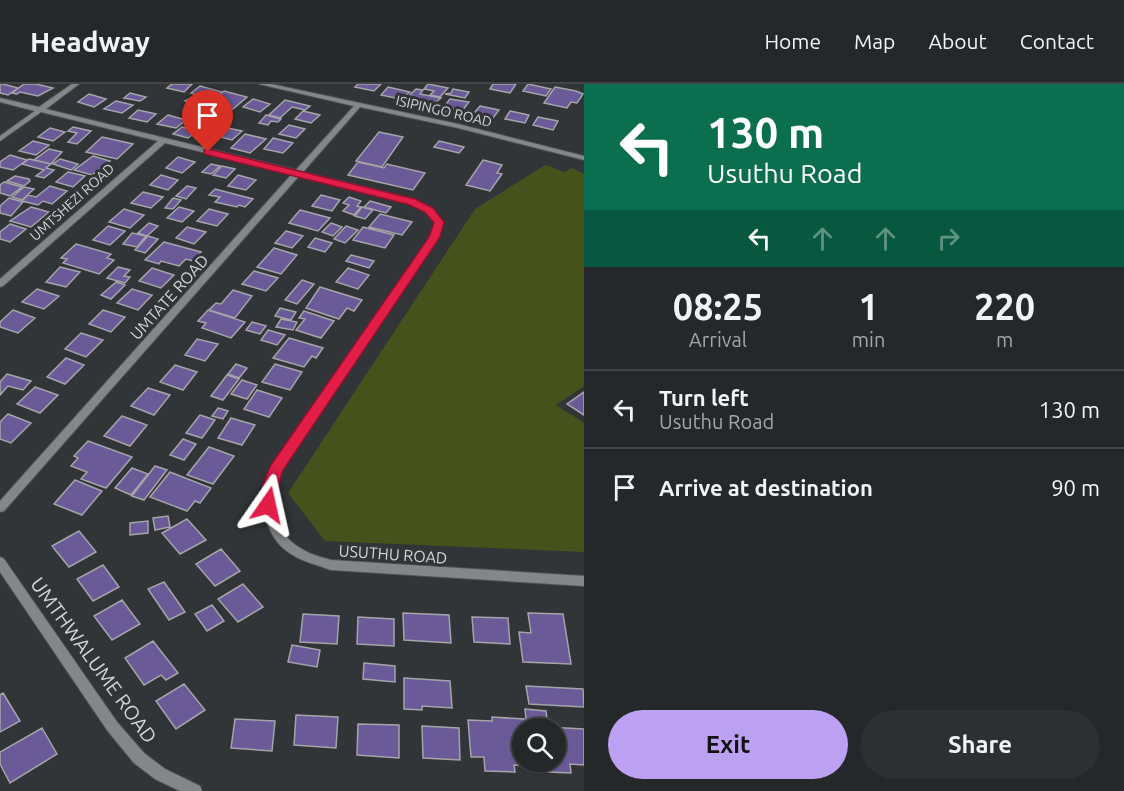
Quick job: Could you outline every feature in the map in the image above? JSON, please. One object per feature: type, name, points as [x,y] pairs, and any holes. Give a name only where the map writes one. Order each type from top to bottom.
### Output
[{"type":"street","points":[[0,139],[76,84]]},
{"type":"street","name":"ISIPINGO ROAD","points":[[262,84],[293,87],[584,158]]},
{"type":"street","name":"USUTHU ROAD","points":[[0,100],[411,201],[429,210],[439,222],[434,237],[276,469],[270,486],[268,505],[272,520],[282,538],[291,548],[305,556],[331,565],[584,582]]},
{"type":"street","name":"UMTATE ROAD","points":[[0,508],[300,174],[359,104]]},
{"type":"street","name":"UMTSHEZI ROAD","points":[[0,284],[162,141]]},
{"type":"street","name":"UMTHWALUME ROAD","points":[[0,562],[112,726],[139,758],[159,774],[195,791]]},
{"type":"green space","points":[[545,165],[564,172],[572,168],[584,174],[584,386],[556,405],[584,423],[584,552],[325,541],[288,493],[475,209]]},
{"type":"building","points":[[0,84],[18,88],[8,95],[0,93]]},
{"type":"building","points":[[24,84],[53,88],[38,96],[20,92],[12,93]]},
{"type":"building","points":[[172,84],[192,84],[184,92],[167,88]]},
{"type":"building","points":[[358,84],[381,84],[374,91],[355,87]]},
{"type":"building","points":[[428,84],[448,88],[440,97],[430,95],[434,91],[424,89]]},
{"type":"building","points":[[493,84],[516,84],[510,93],[490,89]]},
{"type":"building","points":[[528,84],[551,89],[546,96],[523,91]]},
{"type":"building","points":[[200,86],[222,92],[214,98],[191,93]]},
{"type":"building","points":[[388,87],[410,92],[400,99],[381,95]]},
{"type":"building","points":[[555,87],[583,94],[577,103],[571,102],[567,108],[544,103]]},
{"type":"building","points":[[416,89],[423,90],[420,94],[441,98],[431,106],[405,100]]},
{"type":"building","points":[[453,89],[469,92],[465,98],[445,94],[451,93]]},
{"type":"building","points":[[224,91],[247,97],[233,109],[210,103]]},
{"type":"building","points":[[130,93],[146,97],[140,101],[124,98]]},
{"type":"building","points":[[89,94],[106,99],[94,107],[78,102]]},
{"type":"building","points":[[204,97],[213,100],[202,107],[185,101],[191,98],[199,100]]},
{"type":"building","points":[[253,99],[270,104],[260,112],[243,107]]},
{"type":"building","points":[[450,99],[469,102],[462,111],[444,107]]},
{"type":"building","points":[[285,100],[310,106],[305,110],[292,107],[280,118],[269,115]]},
{"type":"building","points":[[116,101],[133,105],[122,113],[104,109]]},
{"type":"building","points":[[480,106],[499,110],[493,118],[474,113]]},
{"type":"building","points":[[449,108],[465,111],[461,117],[444,114]]},
{"type":"building","points":[[138,110],[156,114],[147,122],[129,118]]},
{"type":"building","points":[[204,110],[231,116],[219,126],[208,123],[213,119],[198,115]]},
{"type":"building","points":[[303,111],[320,115],[311,123],[295,119]]},
{"type":"building","points":[[510,111],[529,115],[525,123],[505,119]]},
{"type":"building","points":[[168,115],[186,120],[176,128],[157,124]]},
{"type":"building","points":[[266,115],[281,119],[278,122],[271,121],[268,125],[259,123]]},
{"type":"building","points":[[538,117],[558,121],[553,130],[533,125]]},
{"type":"building","points":[[198,121],[218,127],[209,134],[188,128]]},
{"type":"building","points":[[289,125],[305,129],[296,138],[279,134]]},
{"type":"building","points":[[73,127],[91,131],[77,144],[68,142],[77,133],[68,131]]},
{"type":"building","points":[[182,127],[197,131],[188,138],[173,134]]},
{"type":"building","points":[[223,127],[242,131],[232,140],[213,135]]},
{"type":"building","points":[[50,128],[65,132],[53,141],[38,137]]},
{"type":"building","points":[[379,132],[403,137],[382,167],[356,161]]},
{"type":"building","points":[[245,134],[266,139],[250,153],[231,148]]},
{"type":"building","points":[[102,137],[133,144],[117,159],[86,152]]},
{"type":"building","points":[[273,138],[293,143],[283,153],[264,149]]},
{"type":"building","points":[[33,141],[49,145],[36,155],[19,151]]},
{"type":"building","points":[[439,141],[464,147],[459,153],[434,147]]},
{"type":"building","points":[[49,149],[62,152],[51,164],[34,160]]},
{"type":"building","points":[[10,155],[27,160],[13,170],[0,167],[0,162]]},
{"type":"building","points":[[93,156],[110,161],[92,175],[74,170]]},
{"type":"building","points":[[178,157],[195,162],[182,173],[166,168]]},
{"type":"building","points":[[29,159],[51,164],[46,168],[54,170],[44,178],[36,176],[44,170],[22,164]]},
{"type":"building","points":[[60,159],[78,164],[71,170],[53,164]]},
{"type":"building","points":[[483,160],[502,165],[497,173],[502,174],[490,191],[466,185]]},
{"type":"building","points":[[358,162],[384,168],[387,164],[425,173],[413,190],[348,175]]},
{"type":"building","points":[[211,164],[220,166],[211,174],[202,172]]},
{"type":"building","points":[[222,166],[235,169],[226,178],[213,175]]},
{"type":"building","points":[[68,172],[85,176],[73,187],[56,182]]},
{"type":"building","points":[[161,175],[178,180],[168,190],[150,185]]},
{"type":"building","points":[[238,175],[256,180],[246,190],[228,186]]},
{"type":"building","points":[[15,176],[30,181],[24,186],[7,181]]},
{"type":"building","points":[[4,182],[22,187],[10,196],[0,193],[0,185]]},
{"type":"building","points":[[50,186],[67,191],[52,204],[43,201],[38,205],[22,201],[28,195],[36,197]]},
{"type":"building","points":[[187,186],[196,188],[186,199],[176,196]]},
{"type":"building","points":[[24,187],[34,189],[22,200],[12,197]]},
{"type":"building","points":[[215,189],[253,199],[245,207],[215,202],[220,197],[209,195]]},
{"type":"building","points":[[143,192],[163,197],[151,208],[131,203]]},
{"type":"building","points":[[321,195],[340,200],[332,211],[312,206]]},
{"type":"building","points":[[349,197],[361,201],[357,206],[361,207],[354,215],[343,211],[349,205],[343,203]]},
{"type":"building","points":[[9,198],[23,202],[11,216],[0,213],[0,206]]},
{"type":"building","points":[[173,198],[181,200],[173,209],[165,208]]},
{"type":"building","points":[[370,201],[391,207],[386,213],[364,207]]},
{"type":"building","points":[[31,207],[49,212],[31,227],[10,221]]},
{"type":"building","points":[[179,207],[194,211],[182,222],[167,218]]},
{"type":"building","points":[[362,207],[373,210],[365,219],[355,216]]},
{"type":"building","points":[[124,209],[144,215],[130,228],[109,222]]},
{"type":"building","points":[[209,209],[228,214],[217,226],[197,221]]},
{"type":"building","points":[[300,210],[330,218],[318,231],[289,223]]},
{"type":"building","points":[[380,214],[412,222],[402,235],[369,227]]},
{"type":"building","points":[[149,223],[158,226],[147,236],[138,233]]},
{"type":"building","points":[[331,223],[342,227],[333,236],[322,232]]},
{"type":"building","points":[[10,224],[26,229],[10,242],[0,239],[0,232]]},
{"type":"building","points":[[108,226],[125,231],[110,245],[93,240]]},
{"type":"building","points":[[346,226],[358,230],[345,243],[334,239]]},
{"type":"building","points":[[187,227],[206,232],[194,244],[176,238]]},
{"type":"building","points":[[363,227],[394,235],[385,248],[353,240]]},
{"type":"building","points":[[286,231],[303,236],[292,248],[275,243]]},
{"type":"building","points":[[132,233],[146,236],[137,247],[123,244]]},
{"type":"building","points":[[148,236],[158,239],[145,253],[135,250]]},
{"type":"building","points":[[315,238],[332,243],[325,252],[308,247]]},
{"type":"building","points":[[164,242],[201,252],[193,261],[186,259],[179,266],[145,260]]},
{"type":"building","points":[[76,244],[111,254],[107,258],[114,260],[99,274],[63,263],[67,259],[61,258]]},
{"type":"building","points":[[274,248],[297,255],[281,274],[257,267]]},
{"type":"building","points":[[351,255],[374,261],[369,268],[346,261]]},
{"type":"building","points":[[60,267],[80,272],[66,287],[46,282]]},
{"type":"building","points":[[118,267],[130,270],[124,276],[130,277],[125,283],[107,278]]},
{"type":"building","points":[[152,268],[174,275],[161,288],[139,281]]},
{"type":"building","points":[[348,268],[369,275],[358,289],[336,282]]},
{"type":"building","points":[[254,271],[278,278],[266,291],[242,284]]},
{"type":"building","points":[[302,280],[314,284],[297,304],[285,300]]},
{"type":"building","points":[[116,282],[125,285],[111,299],[101,295]]},
{"type":"building","points":[[320,287],[362,300],[354,311],[347,308],[339,319],[306,308]]},
{"type":"building","points":[[37,289],[59,296],[44,309],[22,302]]},
{"type":"building","points":[[132,289],[152,295],[138,310],[117,303]]},
{"type":"building","points":[[233,290],[252,296],[235,318],[209,310],[216,303],[221,304]]},
{"type":"building","points":[[280,308],[296,312],[291,320],[275,316]]},
{"type":"building","points":[[13,310],[35,318],[18,333],[0,327],[0,322]]},
{"type":"building","points":[[103,310],[125,317],[111,332],[89,324]]},
{"type":"building","points":[[208,310],[245,322],[231,338],[202,328],[206,323],[198,321]]},
{"type":"building","points":[[304,311],[334,321],[321,338],[296,330],[305,319],[299,318]]},
{"type":"building","points":[[281,319],[297,322],[293,330],[276,327]]},
{"type":"building","points":[[252,322],[266,326],[260,334],[246,330]]},
{"type":"building","points":[[268,330],[285,335],[277,345],[261,340]]},
{"type":"building","points":[[81,333],[103,340],[86,357],[65,349]]},
{"type":"building","points":[[289,338],[323,348],[316,358],[312,356],[304,367],[273,358]]},
{"type":"building","points":[[197,339],[218,344],[205,361],[185,355]]},
{"type":"building","points":[[66,358],[84,365],[65,384],[47,377]]},
{"type":"building","points":[[236,364],[247,368],[239,378],[228,374]]},
{"type":"building","points":[[275,364],[302,372],[290,390],[262,382]]},
{"type":"building","points":[[175,365],[197,372],[183,390],[160,382]]},
{"type":"building","points":[[7,374],[31,381],[23,390],[8,386],[0,395],[0,382]]},
{"type":"building","points":[[227,375],[239,379],[223,400],[211,396]]},
{"type":"building","points":[[242,380],[257,385],[247,399],[231,394]]},
{"type":"building","points":[[35,387],[58,395],[40,413],[17,404]]},
{"type":"building","points":[[148,388],[170,395],[154,415],[131,406]]},
{"type":"building","points":[[257,390],[282,398],[269,417],[244,409]]},
{"type":"building","points":[[584,392],[584,415],[567,404]]},
{"type":"building","points":[[218,408],[228,411],[223,419],[212,416]]},
{"type":"building","points":[[8,414],[31,423],[11,443],[0,439],[0,422]]},
{"type":"building","points":[[200,415],[215,420],[202,438],[186,433]]},
{"type":"building","points":[[122,416],[147,425],[130,446],[104,436]]},
{"type":"building","points":[[231,418],[255,425],[242,445],[218,438]]},
{"type":"building","points":[[183,439],[196,444],[184,460],[170,455]]},
{"type":"building","points":[[88,441],[132,457],[106,488],[81,479],[87,472],[71,466],[78,458],[74,456]]},
{"type":"building","points":[[209,447],[234,456],[213,484],[187,475]]},
{"type":"building","points":[[155,466],[167,470],[144,500],[132,496]]},
{"type":"building","points":[[132,468],[148,474],[131,495],[115,488]]},
{"type":"building","points":[[170,472],[211,488],[200,503],[195,501],[187,511],[150,497]]},
{"type":"building","points":[[75,480],[102,491],[82,515],[54,504]]},
{"type":"building","points":[[168,516],[170,527],[155,530],[153,518]]},
{"type":"building","points":[[187,519],[206,540],[180,554],[162,533]]},
{"type":"building","points":[[148,521],[148,533],[130,535],[130,523]]},
{"type":"building","points":[[79,531],[96,552],[69,567],[52,546]]},
{"type":"building","points":[[221,549],[240,571],[215,586],[196,564]]},
{"type":"building","points":[[103,565],[119,587],[93,601],[77,579]]},
{"type":"building","points":[[164,582],[185,612],[169,620],[148,589]]},
{"type":"building","points":[[243,584],[263,607],[238,622],[218,599]]},
{"type":"building","points":[[122,600],[140,624],[112,640],[94,616]]},
{"type":"building","points":[[212,605],[224,621],[207,631],[195,614]]},
{"type":"building","points":[[403,613],[449,615],[451,643],[404,640]]},
{"type":"building","points":[[528,613],[563,614],[571,664],[523,662],[519,632],[531,633]]},
{"type":"building","points":[[303,614],[339,616],[337,644],[300,642]]},
{"type":"building","points":[[358,617],[394,619],[394,646],[357,644]]},
{"type":"building","points":[[472,617],[508,618],[510,644],[474,642]]},
{"type":"building","points":[[153,641],[178,673],[166,680],[161,675],[144,685],[125,658]]},
{"type":"building","points":[[292,645],[320,650],[317,667],[288,662]]},
{"type":"building","points":[[364,663],[395,666],[395,682],[363,679]]},
{"type":"building","points":[[404,678],[450,681],[452,708],[422,706],[422,710],[404,709]]},
{"type":"building","points":[[184,684],[205,710],[176,729],[156,701]]},
{"type":"building","points":[[526,686],[583,689],[584,707],[529,704]]},
{"type":"building","points":[[3,693],[20,721],[0,732],[0,695]]},
{"type":"building","points":[[525,709],[546,711],[547,718],[526,718]]},
{"type":"building","points":[[296,715],[338,717],[336,748],[294,745]]},
{"type":"building","points":[[492,717],[512,718],[512,772],[485,771],[484,757],[471,757],[468,720],[492,721]]},
{"type":"building","points":[[235,719],[275,721],[272,751],[231,748]]},
{"type":"building","points":[[358,724],[399,725],[399,758],[357,755]]},
{"type":"building","points":[[422,726],[459,728],[460,760],[423,758]]},
{"type":"building","points":[[42,728],[57,754],[10,783],[0,764],[0,752]]},
{"type":"building","points":[[566,728],[584,729],[584,765],[570,764],[571,773],[548,772],[566,772]]},
{"type":"route","points":[[208,152],[411,201],[429,210],[439,222],[434,237],[276,469],[270,486],[268,505]]}]
